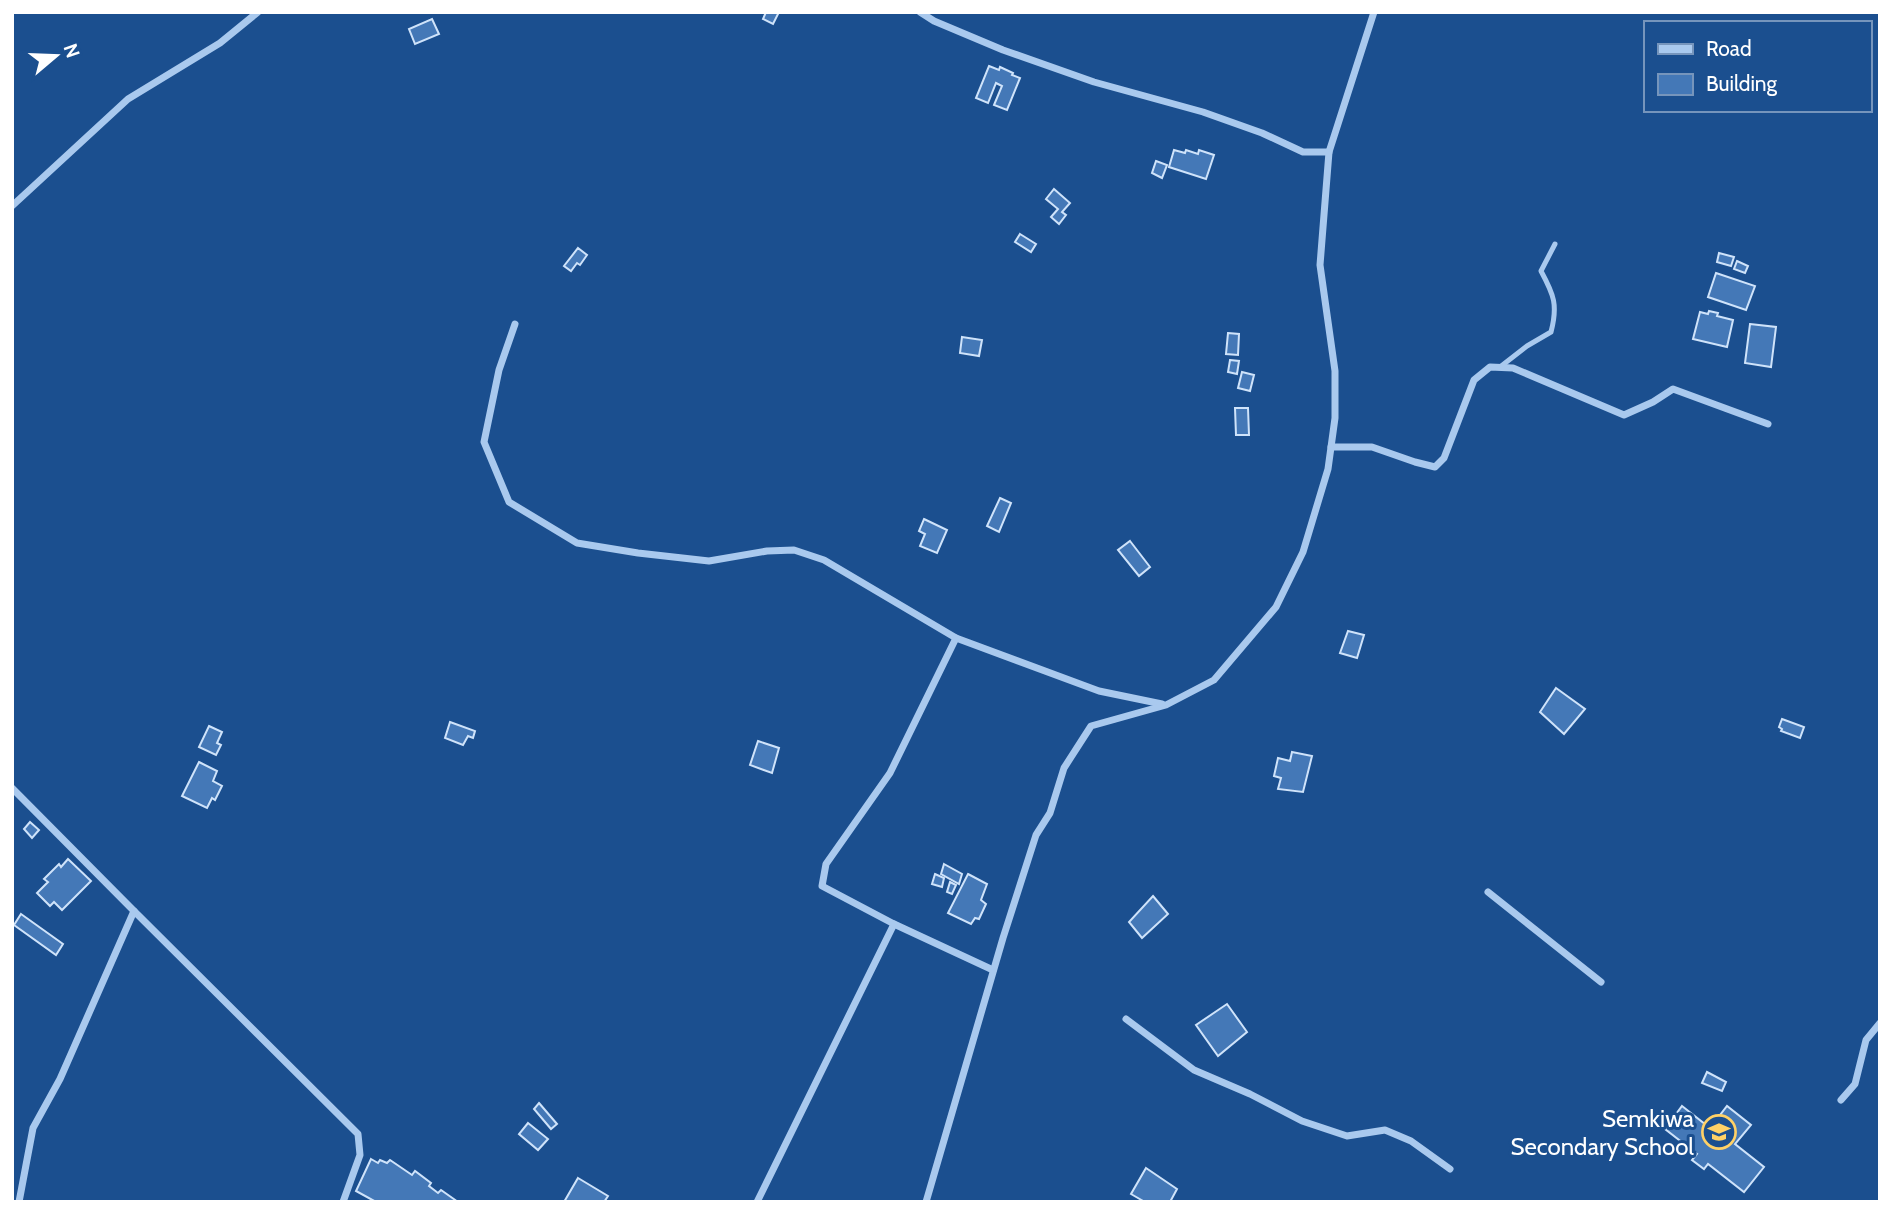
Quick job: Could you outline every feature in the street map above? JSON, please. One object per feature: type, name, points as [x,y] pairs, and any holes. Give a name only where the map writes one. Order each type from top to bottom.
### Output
[{"type":"street","points":[[12,206],[128,99],[220,43],[258,12]]},
{"type":"street","points":[[920,12],[934,21],[1003,50],[1094,82],[1203,112],[1262,133],[1303,152],[1329,152]]},
{"type":"street","points":[[926,1202],[993,970],[1036,835],[1050,813],[1064,768],[1091,726],[1166,705],[1214,680],[1276,607],[1303,552],[1328,469],[1335,418],[1335,370],[1320,265],[1329,152],[1374,12]]},
{"type":"street","points":[[515,324],[499,370],[484,442],[509,502],[576,543],[638,554],[709,561],[767,551],[794,550],[824,560],[956,638],[1099,691],[1166,705]]},
{"type":"street","points":[[1331,447],[1373,447],[1435,467],[1444,458],[1474,380],[1490,367],[1513,368],[1624,415],[1653,402],[1673,389],[1768,424]]},
{"type":"street","points":[[956,638],[890,773],[826,864],[822,886],[894,924],[993,970]]},
{"type":"street","points":[[12,788],[358,1134],[360,1154],[343,1202]]},
{"type":"street","points":[[1488,892],[1601,982]]},
{"type":"street","points":[[19,1202],[33,1128],[60,1079],[134,911]]},
{"type":"street","points":[[757,1202],[894,924]]},
{"type":"street","points":[[1126,1019],[1194,1070],[1250,1094],[1302,1121],[1347,1136],[1385,1130],[1411,1141],[1450,1169]]},
{"type":"street","points":[[1841,1100],[1855,1084],[1866,1040],[1880,1023]]},
{"type":"lane","points":[[1500,368],[1527,346],[1551,332],[1556,313],[1550,287],[1541,271],[1555,244]]},
{"type":"building","points":[[766,12],[779,12],[773,24],[763,19]]},
{"type":"building","points":[[432,19],[439,34],[415,44],[409,29]]},
{"type":"building","points":[[989,66],[999,70],[1000,67],[1020,78],[1007,110],[994,105],[1002,86],[996,83],[988,103],[976,98]]},
{"type":"building","points":[[1174,150],[1198,154],[1199,150],[1214,155],[1206,179],[1169,167]]},
{"type":"building","points":[[1156,161],[1167,165],[1162,178],[1152,173]]},
{"type":"building","points":[[1054,189],[1070,203],[1062,212],[1066,215],[1059,224],[1051,217],[1058,209],[1046,199]]},
{"type":"building","points":[[1020,234],[1036,244],[1031,252],[1015,242]]},
{"type":"building","points":[[578,248],[587,255],[580,265],[577,263],[571,271],[564,266]]},
{"type":"building","points":[[1719,253],[1734,257],[1731,266],[1717,262]]},
{"type":"building","points":[[1737,261],[1748,266],[1745,273],[1734,269]]},
{"type":"building","points":[[1716,273],[1755,286],[1746,310],[1708,297]]},
{"type":"building","points":[[1709,311],[1733,320],[1727,347],[1693,339],[1700,312],[1708,314]]},
{"type":"building","points":[[1750,324],[1776,327],[1771,367],[1745,363]]},
{"type":"building","points":[[1228,333],[1239,334],[1238,355],[1226,354]]},
{"type":"building","points":[[962,337],[982,340],[979,356],[960,353]]},
{"type":"building","points":[[1230,360],[1239,361],[1237,374],[1228,372]]},
{"type":"building","points":[[1242,372],[1254,375],[1250,391],[1238,388]]},
{"type":"building","points":[[1235,408],[1248,408],[1249,435],[1236,435]]},
{"type":"building","points":[[1000,498],[1011,503],[999,532],[987,526]]},
{"type":"building","points":[[924,519],[947,530],[937,553],[920,546],[925,534],[919,531]]},
{"type":"building","points":[[1130,541],[1150,567],[1139,576],[1118,550]]},
{"type":"building","points":[[1348,631],[1364,635],[1357,658],[1340,653]]},
{"type":"building","points":[[1556,688],[1585,709],[1564,734],[1540,712]]},
{"type":"building","points":[[1782,719],[1804,727],[1800,738],[1781,731],[1779,727]]},
{"type":"building","points":[[450,722],[475,731],[473,738],[468,736],[463,745],[445,738]]},
{"type":"building","points":[[209,726],[222,732],[217,743],[221,745],[216,755],[199,747]]},
{"type":"building","points":[[758,741],[779,748],[772,773],[750,765]]},
{"type":"building","points":[[1292,752],[1312,756],[1303,792],[1278,789],[1281,778],[1274,776],[1278,758],[1290,761]]},
{"type":"building","points":[[199,762],[217,771],[213,781],[222,786],[215,800],[212,798],[207,808],[182,796]]},
{"type":"building","points":[[30,822],[39,830],[32,838],[24,829]]},
{"type":"building","points":[[68,859],[91,881],[62,910],[54,902],[50,906],[37,893],[48,882],[44,879]]},
{"type":"building","points":[[944,864],[962,874],[959,884],[941,874]]},
{"type":"building","points":[[935,874],[944,878],[942,887],[932,884]]},
{"type":"building","points":[[968,874],[987,884],[981,900],[986,904],[979,919],[975,918],[971,924],[948,913]]},
{"type":"building","points":[[950,882],[956,885],[952,894],[947,892]]},
{"type":"building","points":[[1153,896],[1168,914],[1142,938],[1129,922]]},
{"type":"building","points":[[21,914],[63,944],[56,955],[14,925]]},
{"type":"building","points":[[1227,1004],[1247,1032],[1218,1056],[1196,1025]]},
{"type":"building","points":[[1707,1072],[1726,1082],[1722,1091],[1702,1083]]},
{"type":"building","points":[[539,1103],[557,1124],[551,1129],[534,1109]]},
{"type":"building","points":[[1682,1106],[1710,1128],[1727,1106],[1751,1125],[1735,1144],[1764,1167],[1744,1192],[1708,1164],[1704,1169],[1692,1160],[1697,1154],[1665,1129]]},
{"type":"building","points":[[528,1123],[548,1139],[538,1150],[519,1134]]},
{"type":"building","points":[[371,1159],[378,1163],[380,1160],[387,1163],[390,1160],[412,1175],[415,1171],[431,1183],[429,1186],[438,1193],[441,1190],[458,1202],[376,1202],[356,1191]]},
{"type":"building","points":[[1146,1168],[1177,1189],[1170,1202],[1145,1202],[1131,1194]]},
{"type":"building","points":[[578,1178],[608,1196],[604,1202],[564,1202]]},
{"type":"place","name":"Semkiwa Secondary School","points":[[1719,1132]]}]
